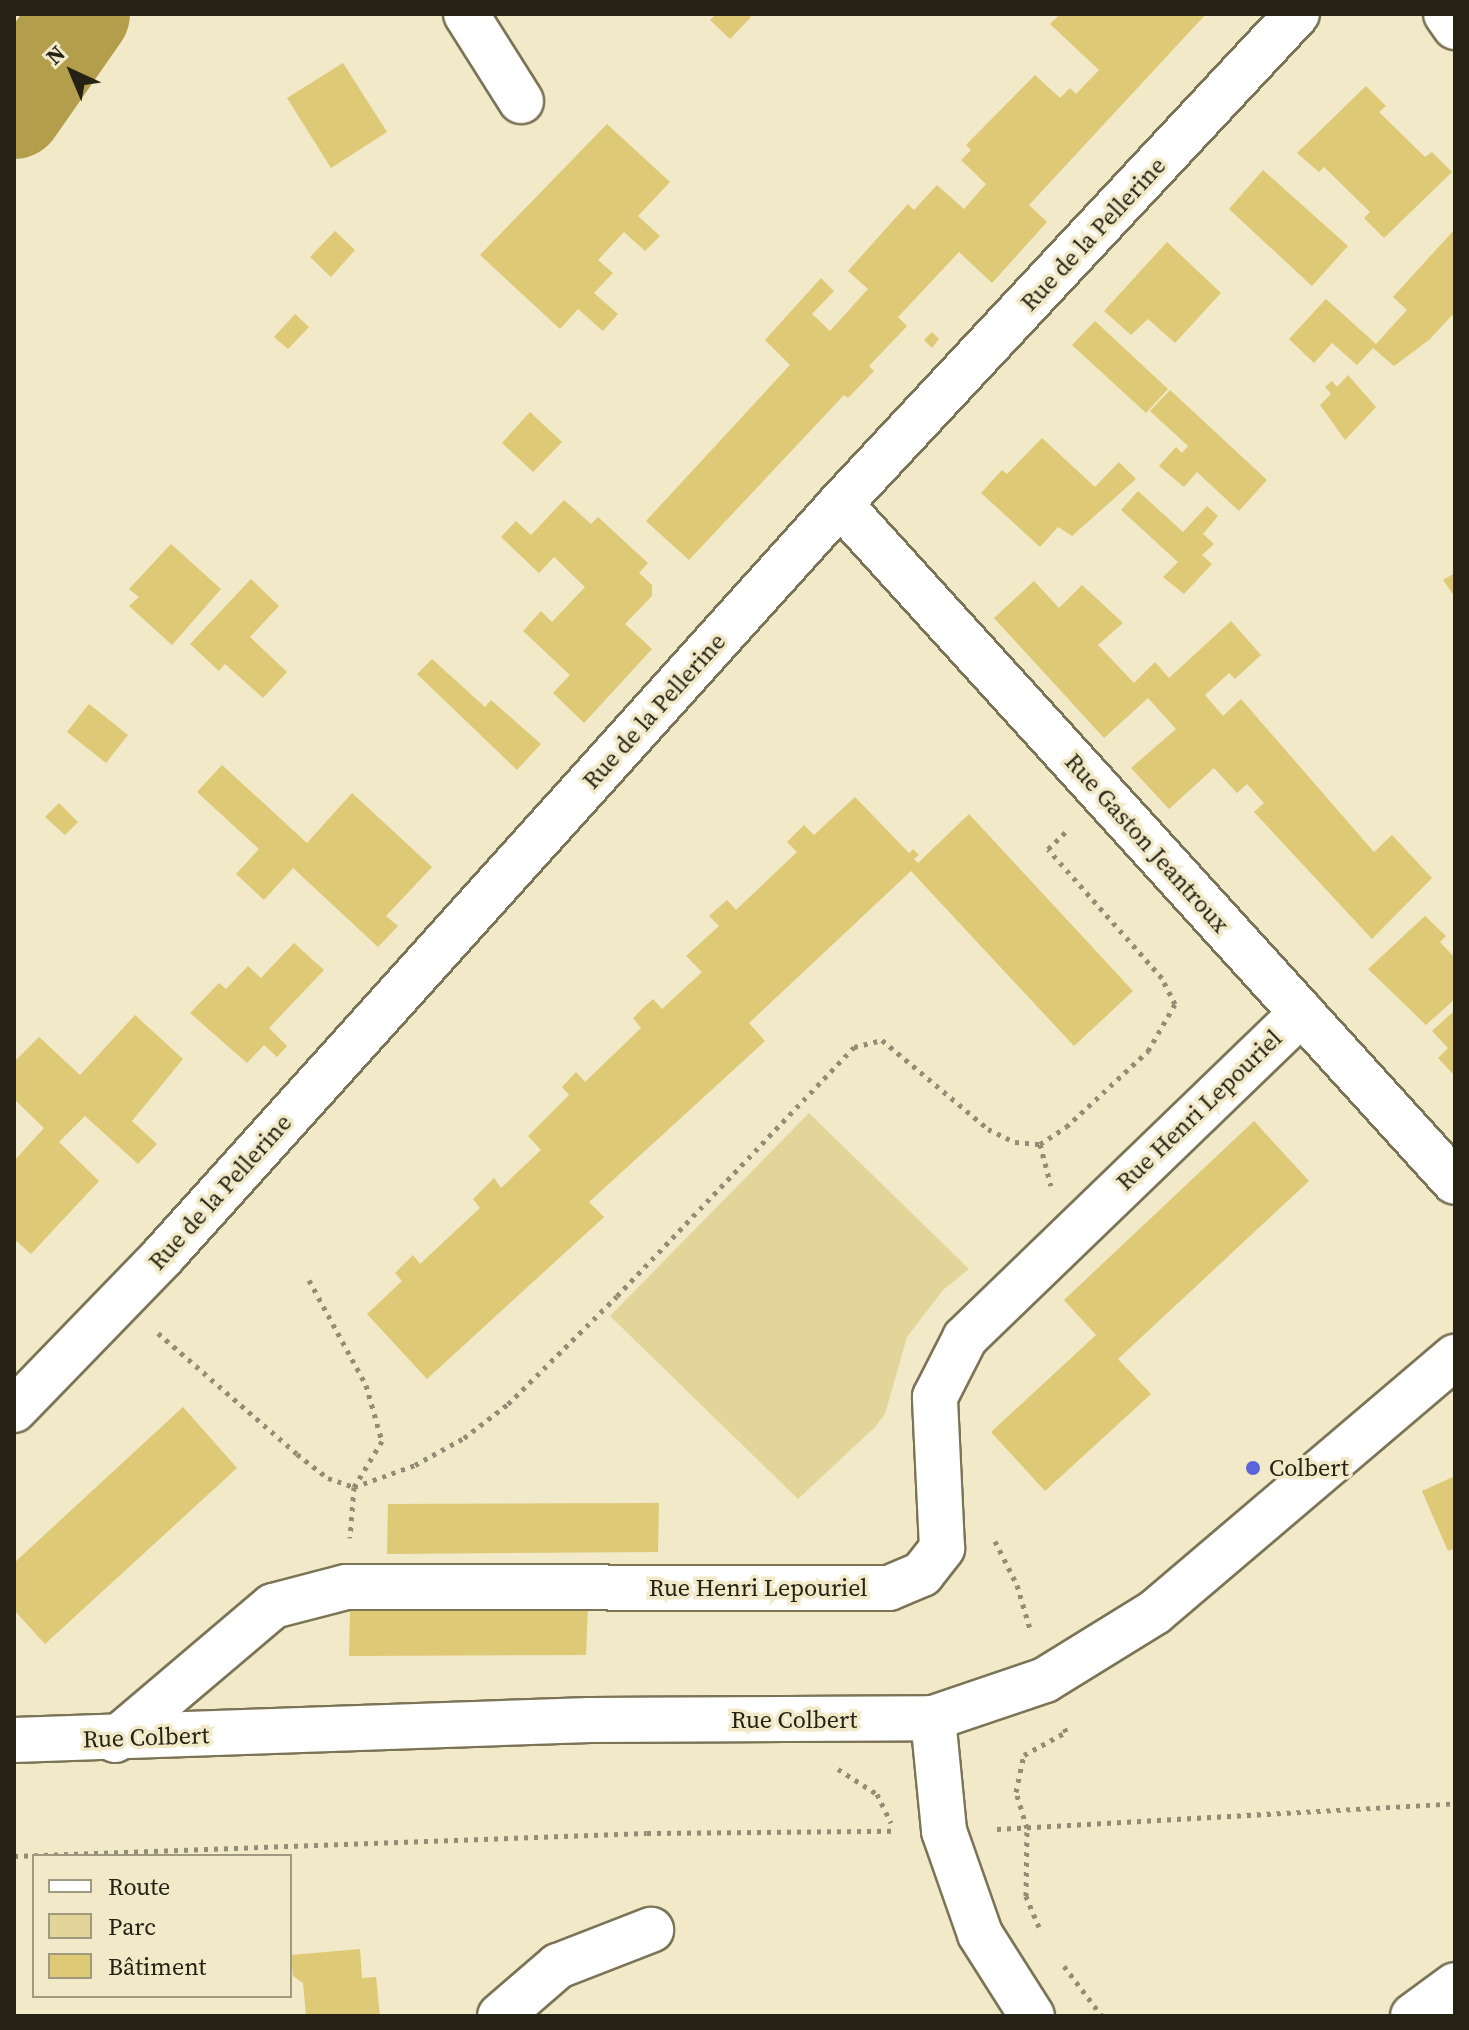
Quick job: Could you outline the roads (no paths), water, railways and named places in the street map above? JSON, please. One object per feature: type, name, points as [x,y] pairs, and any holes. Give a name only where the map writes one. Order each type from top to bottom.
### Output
[{"type":"street","points":[[466,14],[521,101]]},
{"type":"street","name":"Rue de la Pellerine","points":[[14,1410],[121,1300],[840,504],[1297,14]]},
{"type":"street","points":[[1446,14],[1455,27]]},
{"type":"street","name":"Rue Gaston Jeantroux","points":[[840,504],[1455,1182]]},
{"type":"street","name":"Rue Henri Lepouriel","points":[[115,1740],[273,1606],[346,1587],[889,1588],[922,1574],[942,1548],[935,1397],[965,1338],[1302,1013]]},
{"type":"street","name":"Rue Colbert","points":[[14,1740],[115,1740],[590,1720],[933,1718],[1053,1676],[1155,1612],[1455,1357]]},
{"type":"street","points":[[933,1718],[944,1831],[980,1934],[1032,2016]]},
{"type":"street","points":[[500,2016],[558,1966],[651,1930]]},
{"type":"street","points":[[1413,2016],[1455,1985]]},
{"type":"waterway","points":[[14,110],[81,14]]},
{"type":"place","name":"Colbert","points":[[1253,1468]]}]
